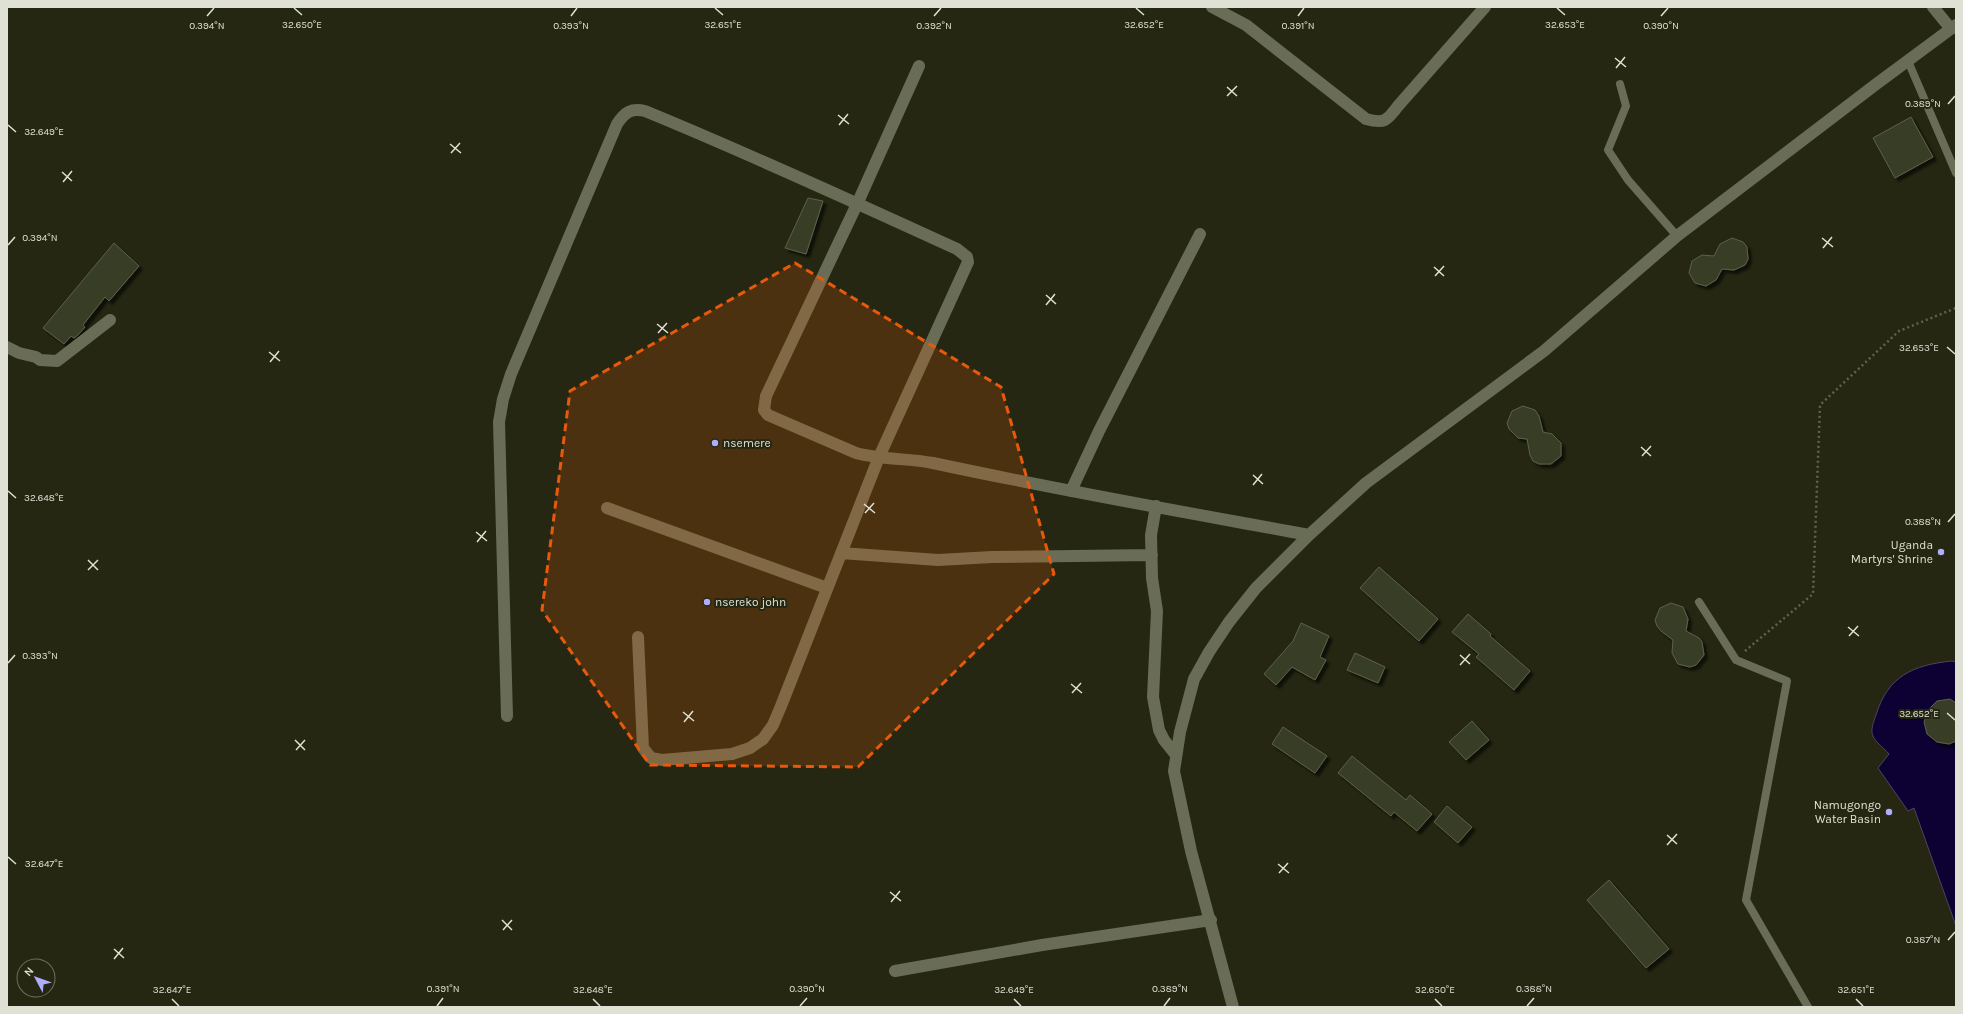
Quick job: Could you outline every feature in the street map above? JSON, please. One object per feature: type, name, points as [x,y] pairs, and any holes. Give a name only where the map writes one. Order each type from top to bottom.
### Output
[{"type":"street","points":[[1212,7],[1246,25],[1366,119],[1378,122],[1389,119],[1398,106],[1485,7]]},
{"type":"street","points":[[1233,1007],[1191,851],[1174,771],[1180,732],[1194,680],[1209,652],[1229,622],[1256,588],[1309,535],[1366,483],[1544,351],[1677,236],[1953,27],[1933,7]]},
{"type":"street","points":[[919,66],[858,202],[766,396],[764,410],[768,415],[856,453],[879,457],[919,460],[1071,491],[1309,535]]},
{"type":"street","points":[[507,716],[499,422],[503,398],[617,124],[628,112],[635,109],[645,111],[734,148],[858,202],[957,249],[967,257],[968,262],[879,457],[773,725],[763,739],[750,748],[732,754],[662,760],[650,758],[643,748],[638,637]]},
{"type":"street","points":[[1071,491],[1099,431],[1200,234]]},
{"type":"street","points":[[7,347],[19,353],[36,357],[40,360],[57,361],[110,320]]},
{"type":"street","points":[[1156,506],[1151,535],[1152,578],[1157,611],[1153,675],[1155,715],[1159,730],[1164,740],[1176,755]]},
{"type":"street","points":[[607,508],[827,588]]},
{"type":"street","points":[[841,553],[938,560],[992,557],[1152,555]]},
{"type":"street","points":[[895,971],[1042,945],[1210,920]]},
{"type":"lane","points":[[1908,61],[1956,174]]},
{"type":"lane","points":[[1620,84],[1626,106],[1608,150],[1628,180],[1677,236]]},
{"type":"lane","points":[[1698,602],[1736,660],[1787,681],[1746,900],[1808,1007]]},
{"type":"path","points":[[1736,660],[1813,594],[1820,405],[1899,331],[1956,308]]},
{"type":"highlighted area","points":[[795,263],[1001,387],[1054,574],[858,767],[650,765],[542,610],[570,391]]},
{"type":"shaded area","points":[[1952,661],[1956,662],[1956,926],[1914,808],[1908,811],[1878,768],[1889,754],[1876,741],[1872,731],[1873,723],[1881,702],[1887,691],[1895,682],[1914,670],[1925,666]]},
{"type":"building","points":[[1911,117],[1933,157],[1895,178],[1873,138]]},
{"type":"building","points":[[808,198],[823,201],[806,254],[785,248]]},
{"type":"building","points":[[1732,238],[1743,242],[1747,247],[1748,259],[1745,265],[1734,270],[1722,269],[1716,280],[1706,286],[1695,283],[1689,273],[1692,261],[1702,255],[1714,256],[1720,244]]},
{"type":"building","points":[[114,243],[139,266],[109,301],[105,297],[83,325],[85,327],[78,335],[74,338],[71,336],[64,344],[43,328]]},
{"type":"building","points":[[1523,406],[1535,410],[1539,416],[1543,432],[1552,434],[1561,443],[1561,456],[1551,464],[1539,464],[1533,461],[1530,455],[1527,439],[1518,438],[1509,429],[1507,423],[1512,411]]},
{"type":"building","points":[[1379,567],[1438,619],[1419,641],[1360,588]]},
{"type":"building","points":[[1671,603],[1683,607],[1688,619],[1686,631],[1699,638],[1702,642],[1704,655],[1696,665],[1690,667],[1678,664],[1672,653],[1673,640],[1657,626],[1655,620],[1660,608]]},
{"type":"building","points":[[1468,614],[1491,634],[1490,636],[1530,671],[1514,690],[1476,657],[1479,654],[1452,632]]},
{"type":"building","points":[[1301,623],[1329,636],[1320,657],[1326,660],[1315,680],[1292,667],[1276,685],[1264,674],[1293,641]]},
{"type":"building","points":[[1355,653],[1385,667],[1378,683],[1347,670]]},
{"type":"building","points":[[1950,699],[1956,703],[1956,741],[1949,744],[1937,742],[1927,734],[1924,722],[1928,710],[1937,701]]},
{"type":"building","points":[[1472,721],[1489,740],[1466,760],[1449,742]]},
{"type":"building","points":[[1283,727],[1327,756],[1315,773],[1272,744]]},
{"type":"building","points":[[1352,756],[1406,800],[1410,795],[1432,814],[1417,831],[1394,812],[1391,816],[1338,773]]},
{"type":"building","points":[[1447,806],[1472,827],[1458,843],[1434,822]]},
{"type":"building","points":[[1609,880],[1669,949],[1646,968],[1587,900]]},
{"type":"place","name":"nsemere","points":[[715,443]]},
{"type":"place","name":"Uganda Martyrs' Shrine","points":[[1941,552]]},
{"type":"place","name":"nsereko john","points":[[707,602]]},
{"type":"place","name":"Namugongo Water Basin","points":[[1889,812]]}]
